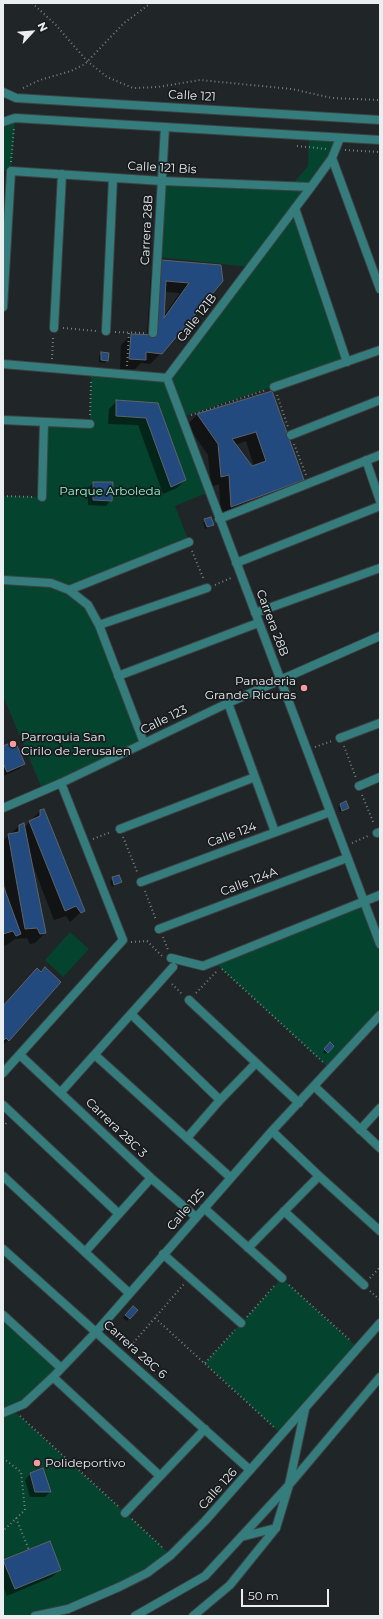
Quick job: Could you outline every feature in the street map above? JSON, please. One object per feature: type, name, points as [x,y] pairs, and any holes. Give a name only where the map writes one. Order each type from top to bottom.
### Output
[{"type":"street","name":"Calle 121","points":[[3,92],[16,98],[380,120]]},
{"type":"street","points":[[3,122],[15,118],[340,138],[379,142]]},
{"type":"street","name":"Carrera 28B","points":[[153,333],[165,127]]},
{"type":"street","name":"Calle 121B","points":[[166,378],[311,187],[332,158],[340,138]]},
{"type":"street","points":[[332,158],[380,289]]},
{"type":"street","points":[[3,308],[10,171]]},
{"type":"street","name":"Calle 121 Bis","points":[[10,171],[162,181],[311,187]]},
{"type":"street","points":[[54,328],[62,174]]},
{"type":"street","points":[[106,331],[113,178]]},
{"type":"street","points":[[295,208],[347,362]]},
{"type":"street","points":[[274,387],[380,350]]},
{"type":"street","points":[[3,364],[166,378]]},
{"type":"street","name":"Carrera 28B","points":[[166,378],[380,944]]},
{"type":"street","points":[[291,434],[380,400]]},
{"type":"street","points":[[3,420],[90,424]]},
{"type":"street","points":[[42,497],[44,422]]},
{"type":"street","points":[[219,519],[380,455]]},
{"type":"street","points":[[366,460],[380,501]]},
{"type":"street","points":[[236,563],[380,506]]},
{"type":"street","points":[[69,590],[189,542]]},
{"type":"street","points":[[255,613],[380,568]]},
{"type":"street","points":[[3,580],[51,583],[69,590],[88,605],[100,625],[144,742]]},
{"type":"street","points":[[100,625],[207,588]]},
{"type":"street","points":[[118,676],[258,623]]},
{"type":"street","name":"Calle 123","points":[[3,808],[61,783],[228,703],[380,636]]},
{"type":"street","points":[[228,703],[275,832]]},
{"type":"street","points":[[340,738],[380,723]]},
{"type":"street","points":[[120,829],[255,777]]},
{"type":"street","points":[[359,786],[380,777]]},
{"type":"street","points":[[3,1073],[123,940],[61,783]]},
{"type":"street","name":"Calle 124","points":[[141,882],[330,812]]},
{"type":"street","name":"Calle 124A","points":[[160,929],[348,858]]},
{"type":"street","points":[[168,959],[203,966],[380,895]]},
{"type":"street","points":[[61,1092],[172,967]]},
{"type":"street","points":[[189,1000],[299,1103]]},
{"type":"street","points":[[131,1014],[220,1100]]},
{"type":"street","name":"Calle 125","points":[[3,1413],[24,1404],[96,1332],[272,1131],[380,1015]]},
{"type":"street","points":[[95,1054],[231,1178]]},
{"type":"street","name":"Carrera 28C 3","points":[[20,1055],[151,1178],[196,1217]]},
{"type":"street","points":[[187,1138],[220,1100],[256,1063]]},
{"type":"street","points":[[314,1086],[380,1148]]},
{"type":"street","points":[[3,1105],[119,1214]]},
{"type":"street","points":[[360,1130],[380,1108]]},
{"type":"street","points":[[272,1131],[318,1176],[380,1231]]},
{"type":"street","points":[[3,1176],[130,1293]]},
{"type":"street","points":[[248,1248],[318,1176]]},
{"type":"street","points":[[85,1252],[151,1178]]},
{"type":"street","points":[[204,1208],[282,1278]]},
{"type":"street","points":[[284,1211],[364,1285]]},
{"type":"street","name":"Carrera 28C 6","points":[[3,1249],[250,1470]]},
{"type":"street","points":[[163,1254],[241,1323]]},
{"type":"street","points":[[3,1315],[61,1368]]},
{"type":"street","name":"Calle 126","points":[[35,1616],[68,1609],[119,1587],[147,1573],[171,1555],[205,1521],[380,1323]]},
{"type":"street","points":[[52,1377],[160,1476]]},
{"type":"street","points":[[135,1616],[205,1576],[289,1485],[380,1377]]},
{"type":"street","points":[[193,1616],[230,1585],[276,1528],[289,1485],[305,1409]]},
{"type":"street","points":[[125,1513],[205,1429]]},
{"type":"street","points":[[241,1538],[276,1528]]},
{"type":"path","points":[[32,3],[55,24],[87,61],[107,77],[133,88],[200,80],[292,89],[332,98],[380,100]]},
{"type":"path","points":[[16,98],[21,89],[40,80],[71,71],[87,61],[124,23],[150,3]]},
{"type":"path","points":[[10,171],[15,118]]},
{"type":"path","points":[[336,149],[380,152]]},
{"type":"path","points":[[51,369],[54,328],[129,333],[153,333]]},
{"type":"path","points":[[126,374],[129,333]]},
{"type":"path","points":[[90,424],[92,372]]},
{"type":"path","points":[[182,417],[274,387]]},
{"type":"path","points":[[3,496],[42,497]]},
{"type":"path","points":[[189,542],[207,588],[240,574]]},
{"type":"path","points":[[123,940],[132,942],[147,941],[168,959]]},
{"type":"path","points":[[164,976],[189,1000],[220,968],[330,1068]]},
{"type":"path","points":[[122,1355],[190,1278]]},
{"type":"path","points":[[282,1278],[358,1348]]},
{"type":"path","points":[[155,1318],[282,1435]]},
{"type":"path","points":[[12,1409],[171,1555]]},
{"type":"path","points":[[3,1438],[3,1443]]},
{"type":"path","points":[[3,1458],[21,1472],[25,1510],[3,1531]]},
{"type":"path","points":[[16,1518],[28,1550]]},
{"type":"green space","points":[[15,118],[11,171],[3,171],[3,122]]},
{"type":"green space","name":"Parque Arboleda","points":[[309,136],[340,138],[336,149],[295,209],[347,362],[182,417],[209,492],[175,506],[189,542],[70,590],[88,605],[144,743],[43,791],[3,696],[3,496],[42,497],[44,422],[90,424],[91,372],[167,378],[250,267],[158,257],[162,181],[291,186],[308,166]]},
{"type":"green space","points":[[364,901],[380,944],[380,1015],[330,1069],[213,961]]},
{"type":"green space","points":[[70,932],[89,949],[63,977],[45,960]]},
{"type":"green space","points":[[282,1278],[358,1348],[282,1435],[205,1363]]},
{"type":"green space","name":"Polideportivo","points":[[3,1315],[61,1368],[12,1409],[171,1555],[147,1573],[68,1609],[35,1616],[3,1616]]},
{"type":"building","points":[[161,260],[221,265],[223,281],[162,354],[146,352],[146,360],[129,359],[131,334],[156,335]],"holes":[[[166,281],[189,283],[164,318]]]},
{"type":"building","points":[[101,352],[109,353],[108,361],[101,360]]},
{"type":"building","points":[[272,391],[304,480],[231,507],[229,475],[221,477],[218,444],[197,414]],"holes":[[[256,432],[266,461],[252,466],[232,439]]]},
{"type":"building","points":[[116,400],[158,403],[186,480],[171,487],[146,418],[116,416]]},
{"type":"building","points":[[93,482],[113,482],[112,501],[93,500]]},
{"type":"building","points":[[211,517],[214,525],[207,527],[204,519]]},
{"type":"building","points":[[15,741],[25,764],[7,772],[3,763],[3,746]]},
{"type":"building","points":[[346,801],[349,808],[342,811],[340,804]]},
{"type":"building","points":[[44,809],[85,911],[81,913],[76,906],[65,911],[29,821],[40,816],[40,810]]},
{"type":"building","points":[[24,823],[46,933],[40,934],[37,928],[25,929],[8,834],[19,832],[19,825]]},
{"type":"building","points":[[119,875],[122,882],[114,885],[112,877]]},
{"type":"building","points":[[3,885],[21,934],[16,936],[13,931],[3,934]]},
{"type":"building","points":[[45,967],[61,982],[9,1041],[6,1038],[3,1041],[3,1006],[37,968],[41,972]]},
{"type":"building","points":[[330,1042],[334,1046],[328,1053],[324,1049]]},
{"type":"building","points":[[133,1306],[138,1310],[130,1319],[125,1315]]},
{"type":"building","points":[[43,1468],[51,1492],[35,1492],[30,1473]]},
{"type":"building","points":[[50,1541],[61,1570],[15,1589],[3,1560]]},
{"type":"place","name":"Panaderia Grande Ricuras","points":[[304,688]]},
{"type":"place","name":"Parroquia San Cirilo de Jerusalen","points":[[13,744]]},
{"type":"place","name":"Polideportivo","points":[[37,1463]]}]
